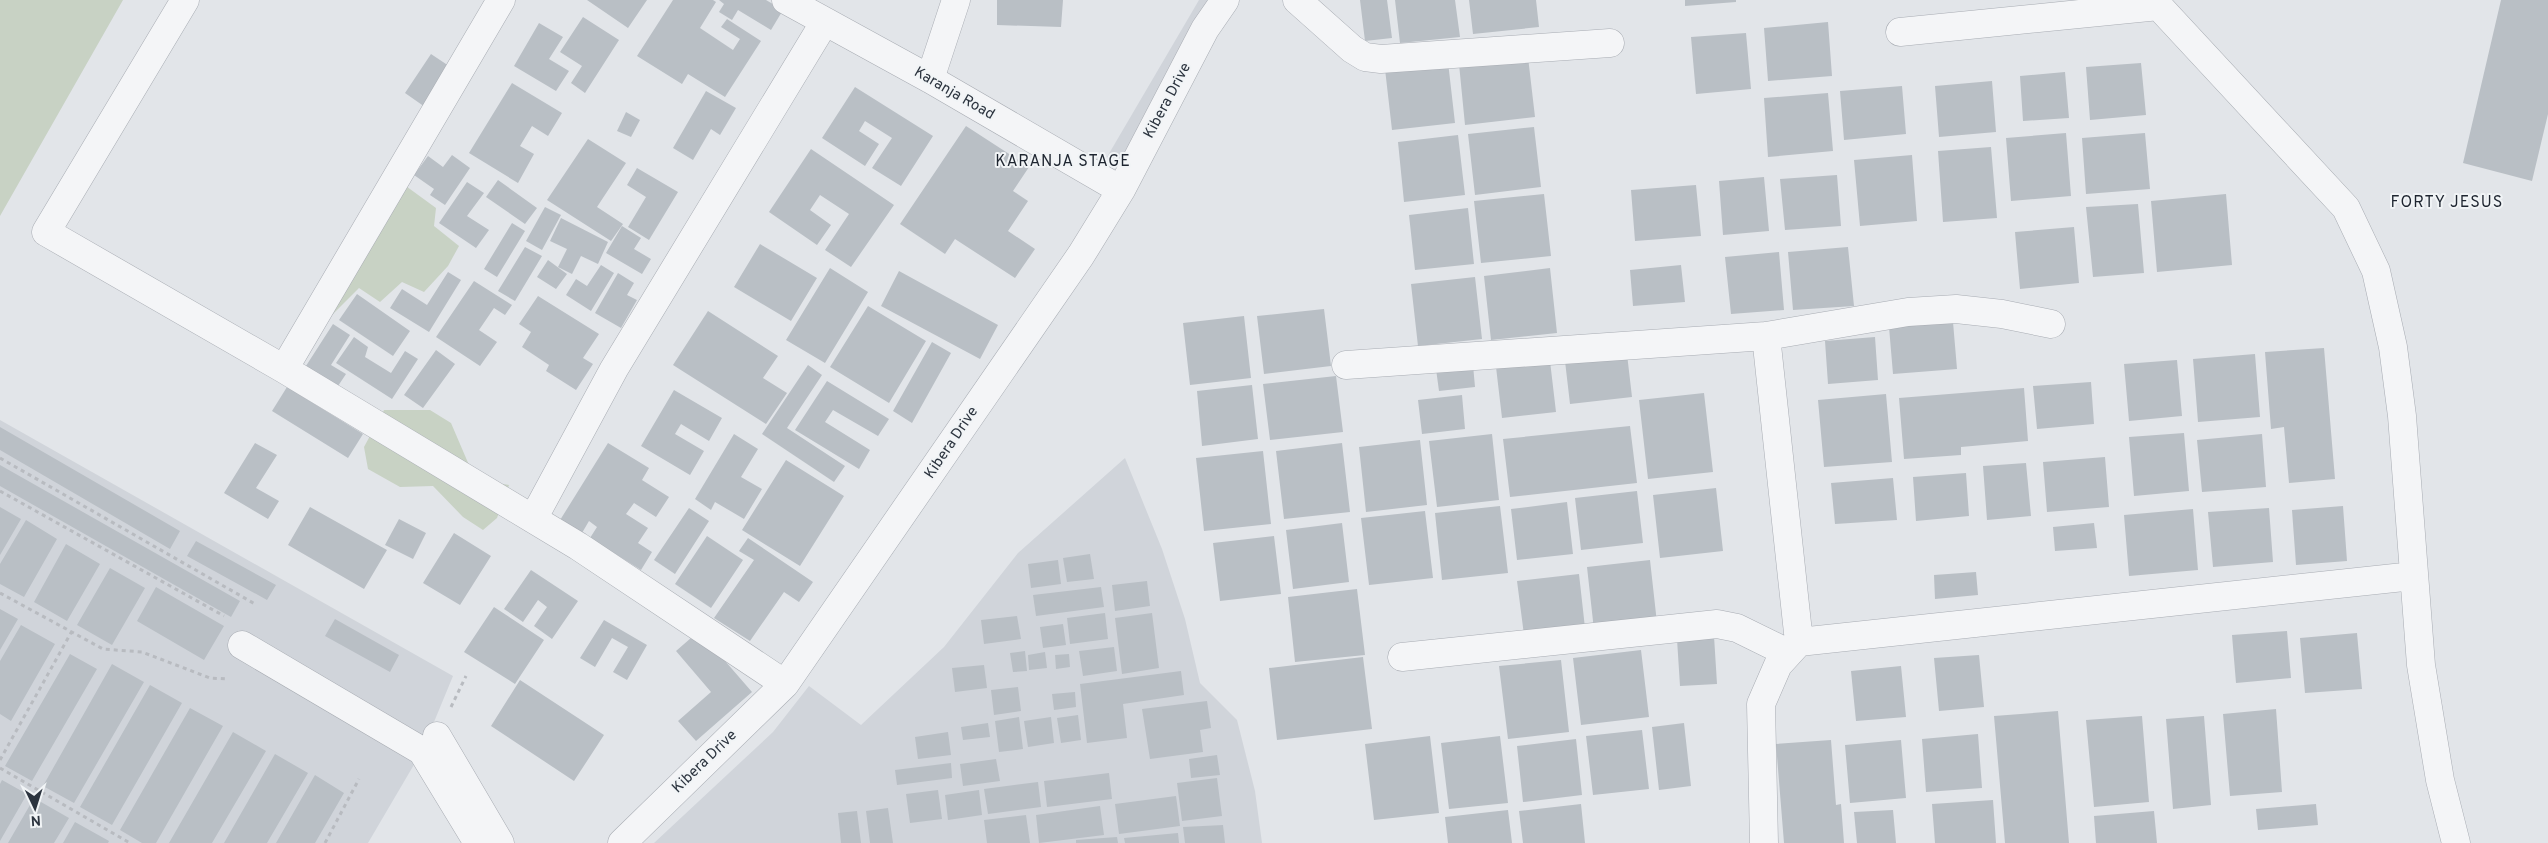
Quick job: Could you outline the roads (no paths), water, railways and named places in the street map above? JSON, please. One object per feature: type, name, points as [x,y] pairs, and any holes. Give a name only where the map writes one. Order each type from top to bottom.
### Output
[{"type":"street","points":[[185,0],[46,232],[284,368],[578,546],[785,684]]},
{"type":"street","points":[[284,368],[501,0]]},
{"type":"street","name":"Karanja Road","points":[[786,0],[1121,190]]},
{"type":"street","points":[[930,80],[956,0]]},
{"type":"street","name":"Kibera Drive","points":[[622,843],[785,684],[1059,287],[1121,190],[1206,30],[1225,0]]},
{"type":"street","points":[[1297,0],[1352,49],[1365,57],[1381,59],[1610,43]]},
{"type":"street","points":[[1900,32],[2156,3],[2346,208],[2376,271],[2393,347],[2402,416],[2421,665],[2440,780],[2456,843]]},
{"type":"street","points":[[533,520],[614,369],[824,23]]},
{"type":"street","points":[[1346,365],[1766,336],[1908,312],[1956,309],[2002,314],[2051,324]]},
{"type":"street","points":[[1764,843],[1761,704],[1778,665],[1793,647],[1766,336]]},
{"type":"street","points":[[1402,656],[1717,624],[1737,628],[1793,647],[2413,576]]},
{"type":"street","points":[[242,646],[422,751],[478,843]]},
{"type":"street","points":[[437,736],[500,843]]},
{"type":"district","name":"KARANJA STAGE","points":[[1063,162]]},
{"type":"district","name":"FORTY JESUS","points":[[2447,203]]}]
